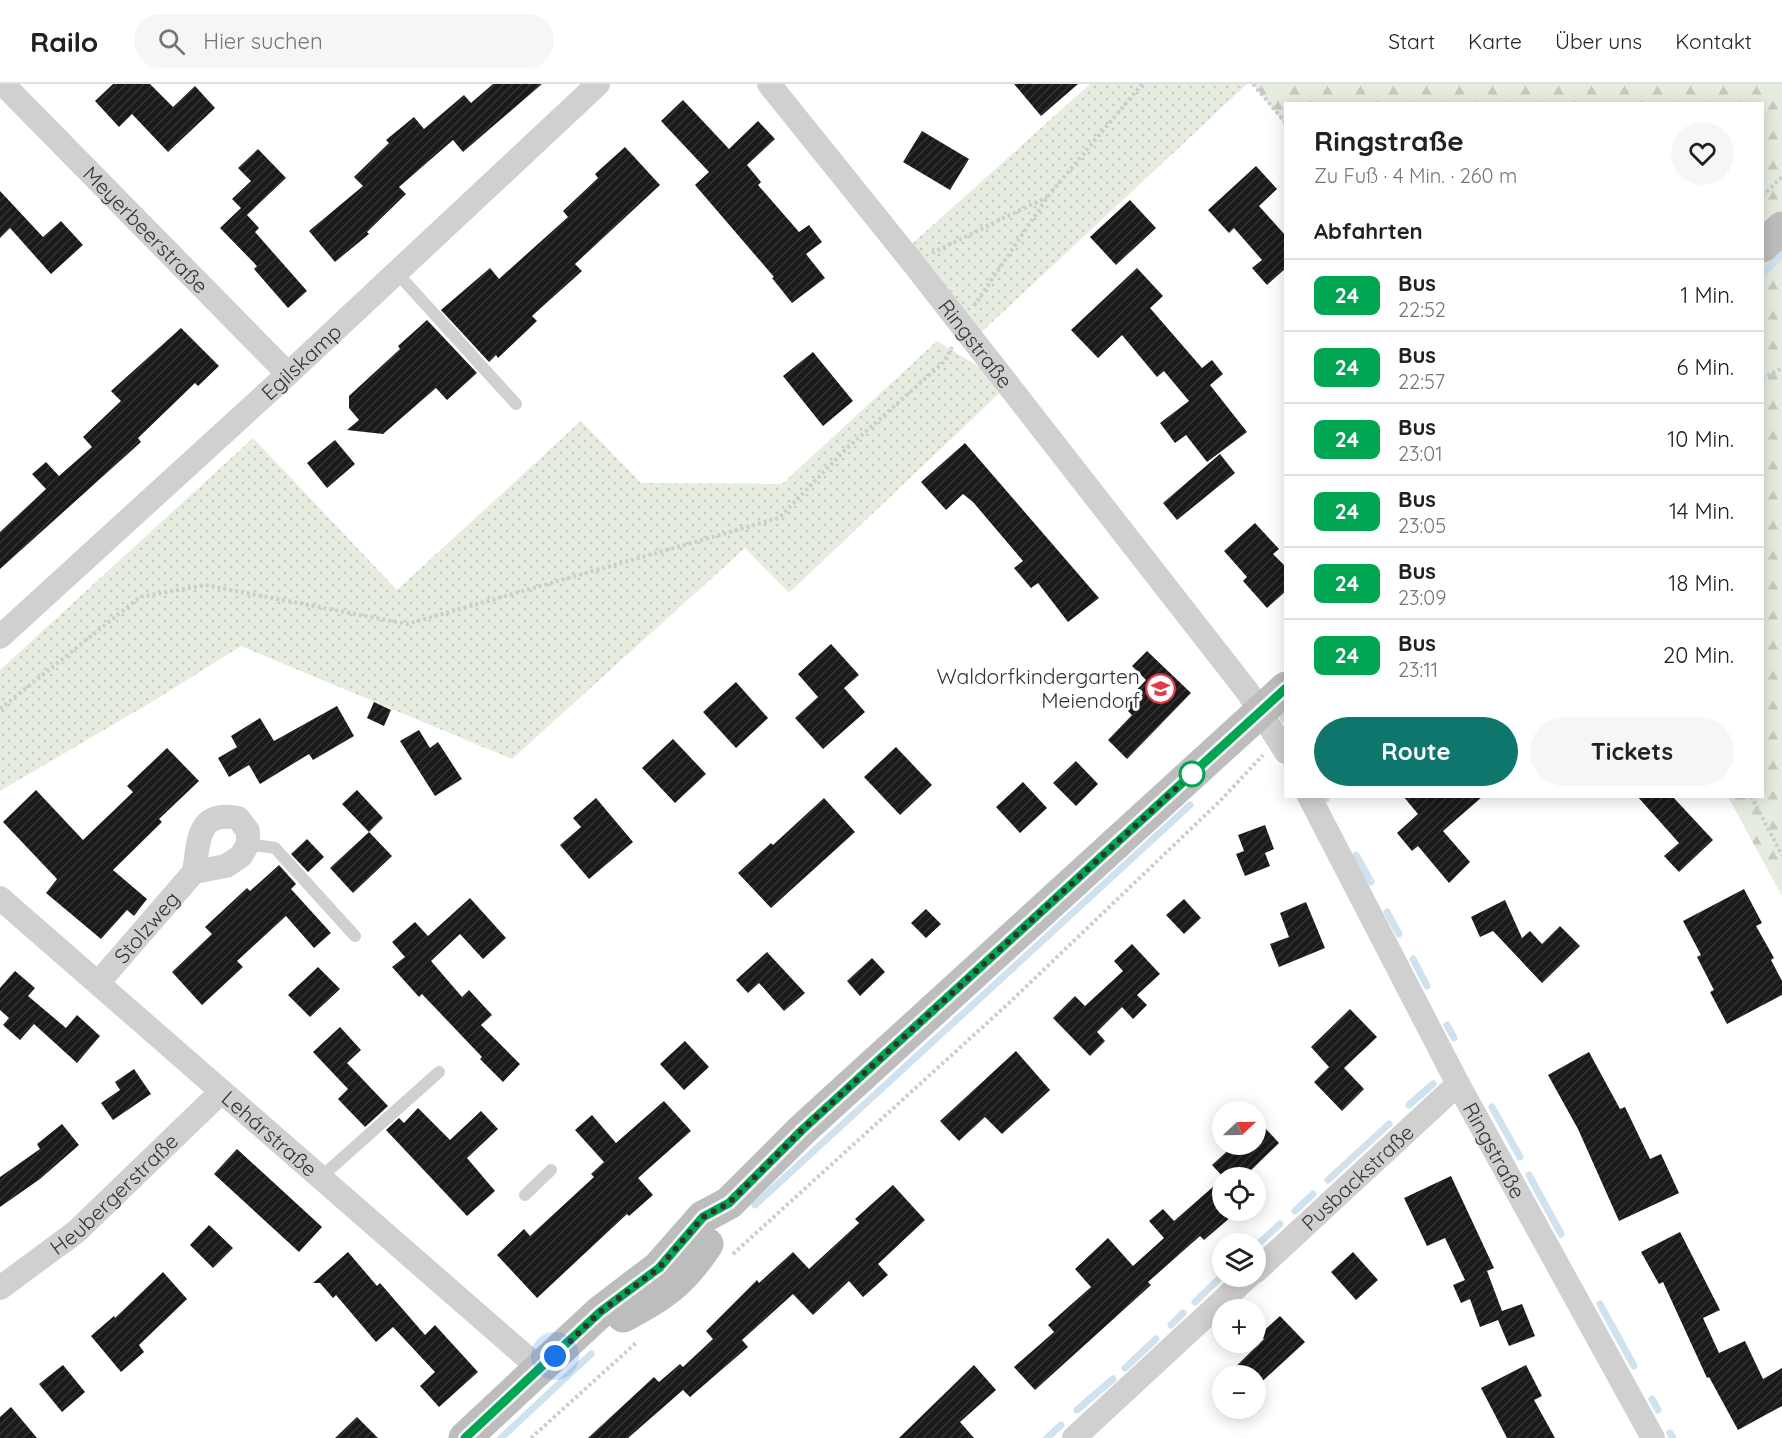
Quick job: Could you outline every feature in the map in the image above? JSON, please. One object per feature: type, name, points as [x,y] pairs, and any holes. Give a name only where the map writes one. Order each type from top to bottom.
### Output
[{"type":"street","name":"Meyerbeerstraße","points":[[3,84],[288,374]]},
{"type":"street","name":"Egilskamp","points":[[0,637],[288,374],[598,84]]},
{"type":"street","name":"Ringstraße","points":[[769,84],[962,325],[1262,711],[1282,745]]},
{"type":"street","points":[[1764,244],[1782,228]]},
{"type":"street","points":[[465,1438],[570,1342],[649,1304],[676,1284],[716,1231],[729,1203],[802,1130],[1284,690]]},
{"type":"street","name":"Ringstraße","points":[[1310,798],[1458,1084],[1653,1438]]},
{"type":"street","name":"Stolzweg","points":[[98,983],[194,872],[203,826],[211,818],[223,815],[238,819],[248,831],[248,844],[242,856],[226,866],[194,872]]},
{"type":"street","name":"Lehárstraße","points":[[0,898],[540,1370]]},
{"type":"street","name":"Pusbackstraße","points":[[1266,1261],[1458,1084]]},
{"type":"street","name":"Heubergerstraße","points":[[0,1288],[76,1232],[221,1092]]},
{"type":"street","points":[[1074,1438],[1237,1287]]},
{"type":"lane","points":[[397,273],[516,404]]},
{"type":"lane","points":[[248,844],[275,848],[355,936]]},
{"type":"lane","points":[[320,1178],[439,1072]]},
{"type":"lane","points":[[525,1195],[551,1170]]},
{"type":"path","points":[[0,709],[140,597],[205,585],[407,624],[778,518],[845,450],[946,360],[962,325],[1049,195],[1142,84]]},
{"type":"path","points":[[1253,84],[1284,121]]},
{"type":"path","points":[[1764,194],[1782,177]]},
{"type":"path","points":[[913,263],[1049,195]]},
{"type":"path","points":[[1764,378],[1782,368]]},
{"type":"path","points":[[724,1262],[1009,1003],[1221,800],[1282,745]]},
{"type":"path","points":[[1752,798],[1782,855]]},
{"type":"path","points":[[531,1438],[646,1333]]},
{"type":"green space","points":[[1090,84],[1247,84],[973,340],[903,252]]},
{"type":"green space","points":[[1253,84],[1782,84],[1782,896],[1729,798],[1764,798],[1764,102],[1284,102],[1284,124]]},
{"type":"green space","points":[[937,341],[1008,385],[789,593],[745,548],[512,759],[241,646],[155,700],[0,791],[0,670],[253,438],[397,590],[581,421],[641,483],[782,484]]},
{"type":"building","points":[[113,84],[150,84],[173,107],[195,86],[215,108],[168,152],[132,114],[119,127],[95,101]]},
{"type":"building","points":[[493,84],[542,84],[463,152],[453,140],[399,187],[406,194],[367,232],[369,234],[335,262],[309,231],[363,186],[354,177],[389,143],[386,140],[414,117],[424,129],[464,95],[471,103]]},
{"type":"building","points":[[1014,84],[1078,84],[1041,116]]},
{"type":"building","points":[[683,100],[729,149],[758,121],[775,139],[747,165],[761,182],[758,185],[799,232],[809,225],[822,242],[806,254],[825,278],[792,303],[772,278],[774,277],[695,185],[709,172],[661,121]]},
{"type":"building","points":[[922,131],[969,159],[950,190],[903,162]]},
{"type":"building","points":[[625,147],[660,185],[575,264],[582,271],[532,316],[537,321],[498,358],[496,355],[489,362],[441,310],[490,268],[499,279],[568,217],[563,211],[598,178],[595,174]]},
{"type":"building","points":[[258,149],[286,178],[247,215],[259,228],[255,232],[307,291],[288,308],[254,269],[257,266],[220,228],[241,208],[232,199],[251,181],[238,168]]},
{"type":"building","points":[[1256,166],[1277,189],[1259,206],[1284,234],[1284,270],[1267,285],[1252,268],[1262,260],[1234,228],[1229,233],[1208,210]]},
{"type":"building","points":[[0,191],[43,237],[61,221],[83,245],[51,274],[10,228],[0,238]]},
{"type":"building","points":[[1130,200],[1156,228],[1116,265],[1090,237]]},
{"type":"building","points":[[1137,268],[1163,296],[1150,308],[1202,368],[1212,360],[1223,374],[1210,385],[1247,432],[1207,462],[1186,435],[1175,443],[1160,423],[1189,401],[1164,371],[1157,377],[1122,335],[1098,358],[1071,330]]},
{"type":"building","points":[[427,320],[477,373],[447,400],[436,388],[383,434],[347,430],[359,420],[349,408],[349,396],[400,349],[398,346]]},
{"type":"building","points":[[181,328],[219,366],[198,386],[195,383],[138,438],[141,442],[0,569],[0,532],[46,489],[32,474],[46,462],[59,476],[92,447],[83,437],[121,401],[111,391]]},
{"type":"building","points":[[813,352],[853,401],[823,426],[783,376]]},
{"type":"building","points":[[335,440],[355,464],[327,488],[307,463]]},
{"type":"building","points":[[965,443],[1099,598],[1068,622],[1038,583],[1031,588],[1014,568],[1023,561],[973,502],[963,494],[946,510],[921,482]]},
{"type":"building","points":[[1220,454],[1235,473],[1177,520],[1163,503]]},
{"type":"building","points":[[1255,523],[1279,549],[1273,554],[1284,565],[1284,593],[1267,608],[1243,581],[1247,577],[1224,551]]},
{"type":"building","points":[[831,644],[859,675],[844,688],[865,712],[823,749],[795,718],[818,697],[798,674]]},
{"type":"building","points":[[1147,651],[1191,693],[1127,759],[1108,740],[1132,715],[1122,705],[1146,680],[1132,666]]},
{"type":"building","points":[[736,682],[768,718],[736,748],[703,712]]},
{"type":"building","points":[[374,702],[391,710],[384,726],[367,718]]},
{"type":"building","points":[[337,706],[354,736],[313,760],[309,754],[260,784],[249,765],[229,777],[218,758],[237,747],[231,736],[260,718],[274,741]]},
{"type":"building","points":[[419,730],[430,748],[438,742],[462,779],[435,796],[400,741]]},
{"type":"building","points":[[673,739],[706,774],[675,803],[642,768]]},
{"type":"building","points":[[896,747],[932,785],[900,815],[864,777]]},
{"type":"building","points":[[167,748],[199,781],[159,819],[162,822],[113,870],[147,899],[134,916],[127,910],[101,939],[46,893],[57,879],[3,822],[36,790],[83,840],[133,792],[127,786]]},
{"type":"building","points":[[1076,761],[1098,784],[1076,806],[1053,783]]},
{"type":"building","points":[[1023,782],[1047,808],[1020,833],[996,807]]},
{"type":"building","points":[[357,790],[383,818],[369,832],[342,804]]},
{"type":"building","points":[[596,798],[633,842],[589,879],[560,845],[581,827],[573,818]]},
{"type":"building","points":[[824,798],[855,832],[771,908],[738,873],[771,843],[773,845]]},
{"type":"building","points":[[1405,798],[1481,798],[1443,831],[1470,862],[1449,883],[1418,846],[1412,851],[1397,833],[1418,814]]},
{"type":"building","points":[[1639,798],[1674,798],[1713,840],[1679,872],[1664,856],[1679,843]]},
{"type":"building","points":[[1265,825],[1274,849],[1265,853],[1270,866],[1245,876],[1236,854],[1244,851],[1238,835]]},
{"type":"building","points":[[369,832],[392,856],[353,893],[330,868]]},
{"type":"building","points":[[307,839],[324,857],[308,872],[291,854]]},
{"type":"building","points":[[279,865],[296,884],[291,889],[331,933],[314,948],[286,916],[237,961],[243,967],[202,1005],[172,972],[212,934],[205,927],[247,888],[250,891]]},
{"type":"building","points":[[1744,889],[1762,923],[1756,926],[1774,958],[1771,960],[1782,981],[1782,995],[1727,1024],[1710,992],[1714,990],[1697,957],[1701,955],[1683,921]]},
{"type":"building","points":[[470,898],[506,938],[483,959],[460,934],[431,961],[462,997],[469,990],[492,1015],[481,1025],[520,1064],[503,1082],[422,994],[419,997],[392,967],[405,957],[392,942],[415,922],[428,936]]},
{"type":"building","points":[[1184,899],[1201,918],[1184,934],[1166,915]]},
{"type":"building","points":[[1505,900],[1522,938],[1530,931],[1542,944],[1560,926],[1580,946],[1542,983],[1493,931],[1480,937],[1471,917]]},
{"type":"building","points":[[1306,902],[1325,948],[1279,967],[1270,944],[1289,937],[1280,913]]},
{"type":"building","points":[[926,909],[941,924],[926,938],[911,923]]},
{"type":"building","points":[[1132,944],[1160,974],[1137,995],[1147,1005],[1133,1019],[1122,1007],[1097,1032],[1105,1041],[1090,1056],[1053,1018],[1075,996],[1085,1006],[1123,971],[1114,961]]},
{"type":"building","points":[[767,952],[805,993],[784,1011],[759,983],[748,993],[736,980]]},
{"type":"building","points":[[872,958],[885,972],[860,996],[847,981]]},
{"type":"building","points":[[318,967],[340,989],[310,1017],[288,995]]},
{"type":"building","points":[[15,971],[35,988],[28,996],[66,1028],[77,1015],[100,1036],[77,1063],[34,1024],[20,1040],[3,1025],[9,1018],[0,1010],[0,988]]},
{"type":"building","points":[[1350,1009],[1377,1037],[1344,1068],[1364,1089],[1342,1111],[1314,1082],[1329,1067],[1311,1047]]},
{"type":"building","points":[[340,1027],[361,1050],[347,1063],[388,1106],[365,1127],[338,1099],[348,1089],[313,1052]]},
{"type":"building","points":[[685,1041],[709,1067],[684,1090],[660,1064]]},
{"type":"building","points":[[1016,1051],[1050,1090],[1002,1134],[985,1117],[959,1141],[940,1121]]},
{"type":"building","points":[[1589,1052],[1620,1109],[1625,1107],[1650,1159],[1661,1154],[1679,1193],[1619,1221],[1578,1129],[1548,1075]]},
{"type":"building","points":[[134,1069],[151,1094],[113,1120],[101,1103],[120,1090],[115,1082]]},
{"type":"building","points":[[664,1101],[691,1131],[638,1178],[653,1195],[629,1216],[627,1214],[537,1298],[497,1255],[524,1229],[530,1236],[594,1177],[591,1174],[604,1162],[575,1130],[592,1115],[616,1143]]},
{"type":"building","points":[[418,1108],[450,1140],[481,1111],[498,1129],[467,1158],[495,1191],[467,1216],[386,1130],[399,1118],[404,1123]]},
{"type":"building","points":[[62,1124],[79,1145],[40,1179],[0,1207],[0,1177],[40,1149],[37,1144]]},
{"type":"building","points":[[1266,1129],[1279,1143],[1254,1167],[1214,1167],[1212,1165],[1223,1155],[1266,1155]]},
{"type":"building","points":[[237,1149],[322,1227],[299,1252],[214,1174]]},
{"type":"building","points":[[1451,1176],[1494,1268],[1487,1271],[1502,1311],[1522,1304],[1535,1336],[1509,1346],[1498,1320],[1480,1327],[1470,1299],[1461,1303],[1453,1285],[1465,1280],[1445,1238],[1427,1246],[1404,1198]]},
{"type":"building","points":[[893,1185],[925,1220],[878,1264],[888,1275],[863,1297],[849,1281],[813,1315],[793,1294],[742,1340],[748,1347],[690,1397],[683,1390],[628,1438],[588,1438],[654,1377],[659,1382],[680,1364],[683,1367],[713,1339],[706,1331],[757,1280],[759,1283],[793,1252],[809,1269],[859,1223],[855,1219]]},
{"type":"building","points":[[1212,1188],[1212,1221],[1226,1221],[1204,1240],[1200,1236],[1148,1282],[1151,1285],[1035,1390],[1014,1367],[1054,1332],[1048,1325],[1091,1287],[1075,1269],[1108,1238],[1133,1266],[1164,1238],[1149,1221],[1163,1209],[1174,1221]]},
{"type":"building","points":[[209,1225],[233,1248],[213,1268],[190,1245]]},
{"type":"building","points":[[1680,1232],[1720,1310],[1703,1318],[1719,1353],[1745,1341],[1763,1379],[1782,1368],[1782,1406],[1738,1430],[1709,1377],[1707,1378],[1663,1282],[1659,1284],[1641,1252]]},
{"type":"building","points":[[348,1252],[377,1286],[380,1283],[425,1335],[435,1325],[478,1372],[439,1407],[420,1386],[435,1372],[393,1327],[376,1342],[336,1295],[333,1298],[320,1283],[313,1283]]},
{"type":"building","points":[[1353,1252],[1378,1280],[1356,1300],[1331,1272]]},
{"type":"building","points":[[163,1272],[187,1299],[139,1345],[144,1352],[121,1372],[91,1336],[114,1316],[115,1318]]},
{"type":"building","points":[[1280,1316],[1305,1342],[1266,1378],[1266,1365],[1237,1365],[1250,1353],[1266,1353],[1266,1329]]},
{"type":"building","points":[[63,1365],[85,1392],[62,1412],[39,1384]]},
{"type":"building","points":[[974,1365],[996,1390],[960,1422],[974,1438],[899,1438]]},
{"type":"building","points":[[1526,1365],[1542,1396],[1534,1400],[1555,1438],[1507,1438],[1481,1388]]},
{"type":"building","points":[[11,1407],[37,1438],[0,1438],[0,1417]]},
{"type":"building","points":[[357,1417],[378,1438],[335,1438]]},
{"type":"waterway","points":[[1764,272],[1782,255]]},
{"type":"waterway","points":[[755,1205],[1190,805]]},
{"type":"waterway","points":[[1356,855],[1371,882]]},
{"type":"waterway","points":[[1387,912],[1399,934]]},
{"type":"waterway","points":[[1413,959],[1427,986]]},
{"type":"waterway","points":[[1447,1025],[1454,1038]]},
{"type":"waterway","points":[[1409,1105],[1433,1084]]},
{"type":"waterway","points":[[1492,1107],[1520,1157]]},
{"type":"waterway","points":[[1328,1180],[1389,1124]]},
{"type":"waterway","points":[[1529,1175],[1561,1234]]},
{"type":"waterway","points":[[1295,1211],[1313,1194]]},
{"type":"waterway","points":[[1266,1237],[1280,1224]]},
{"type":"waterway","points":[[1195,1302],[1212,1286]]},
{"type":"waterway","points":[[1600,1304],[1634,1366]]},
{"type":"waterway","points":[[1171,1325],[1183,1313]]},
{"type":"waterway","points":[[1125,1368],[1156,1339]]},
{"type":"waterway","points":[[501,1438],[591,1354]]},
{"type":"waterway","points":[[1077,1410],[1113,1379]]},
{"type":"waterway","points":[[1652,1399],[1658,1410]]},
{"type":"waterway","points":[[1047,1438],[1061,1425]]},
{"type":"waterway","points":[[1670,1433],[1673,1438]]},
{"type":"bus line","name":"24","points":[[465,1438],[600,1312],[659,1268],[703,1217],[729,1203],[802,1130],[1284,690]]},
{"type":"place","name":"Waldorfkindergarten Meiendorf","points":[[1161,688]]},
{"type":"route","points":[[555,1356],[600,1312],[659,1268],[703,1217],[729,1203],[802,1130],[1192,774]]}]
